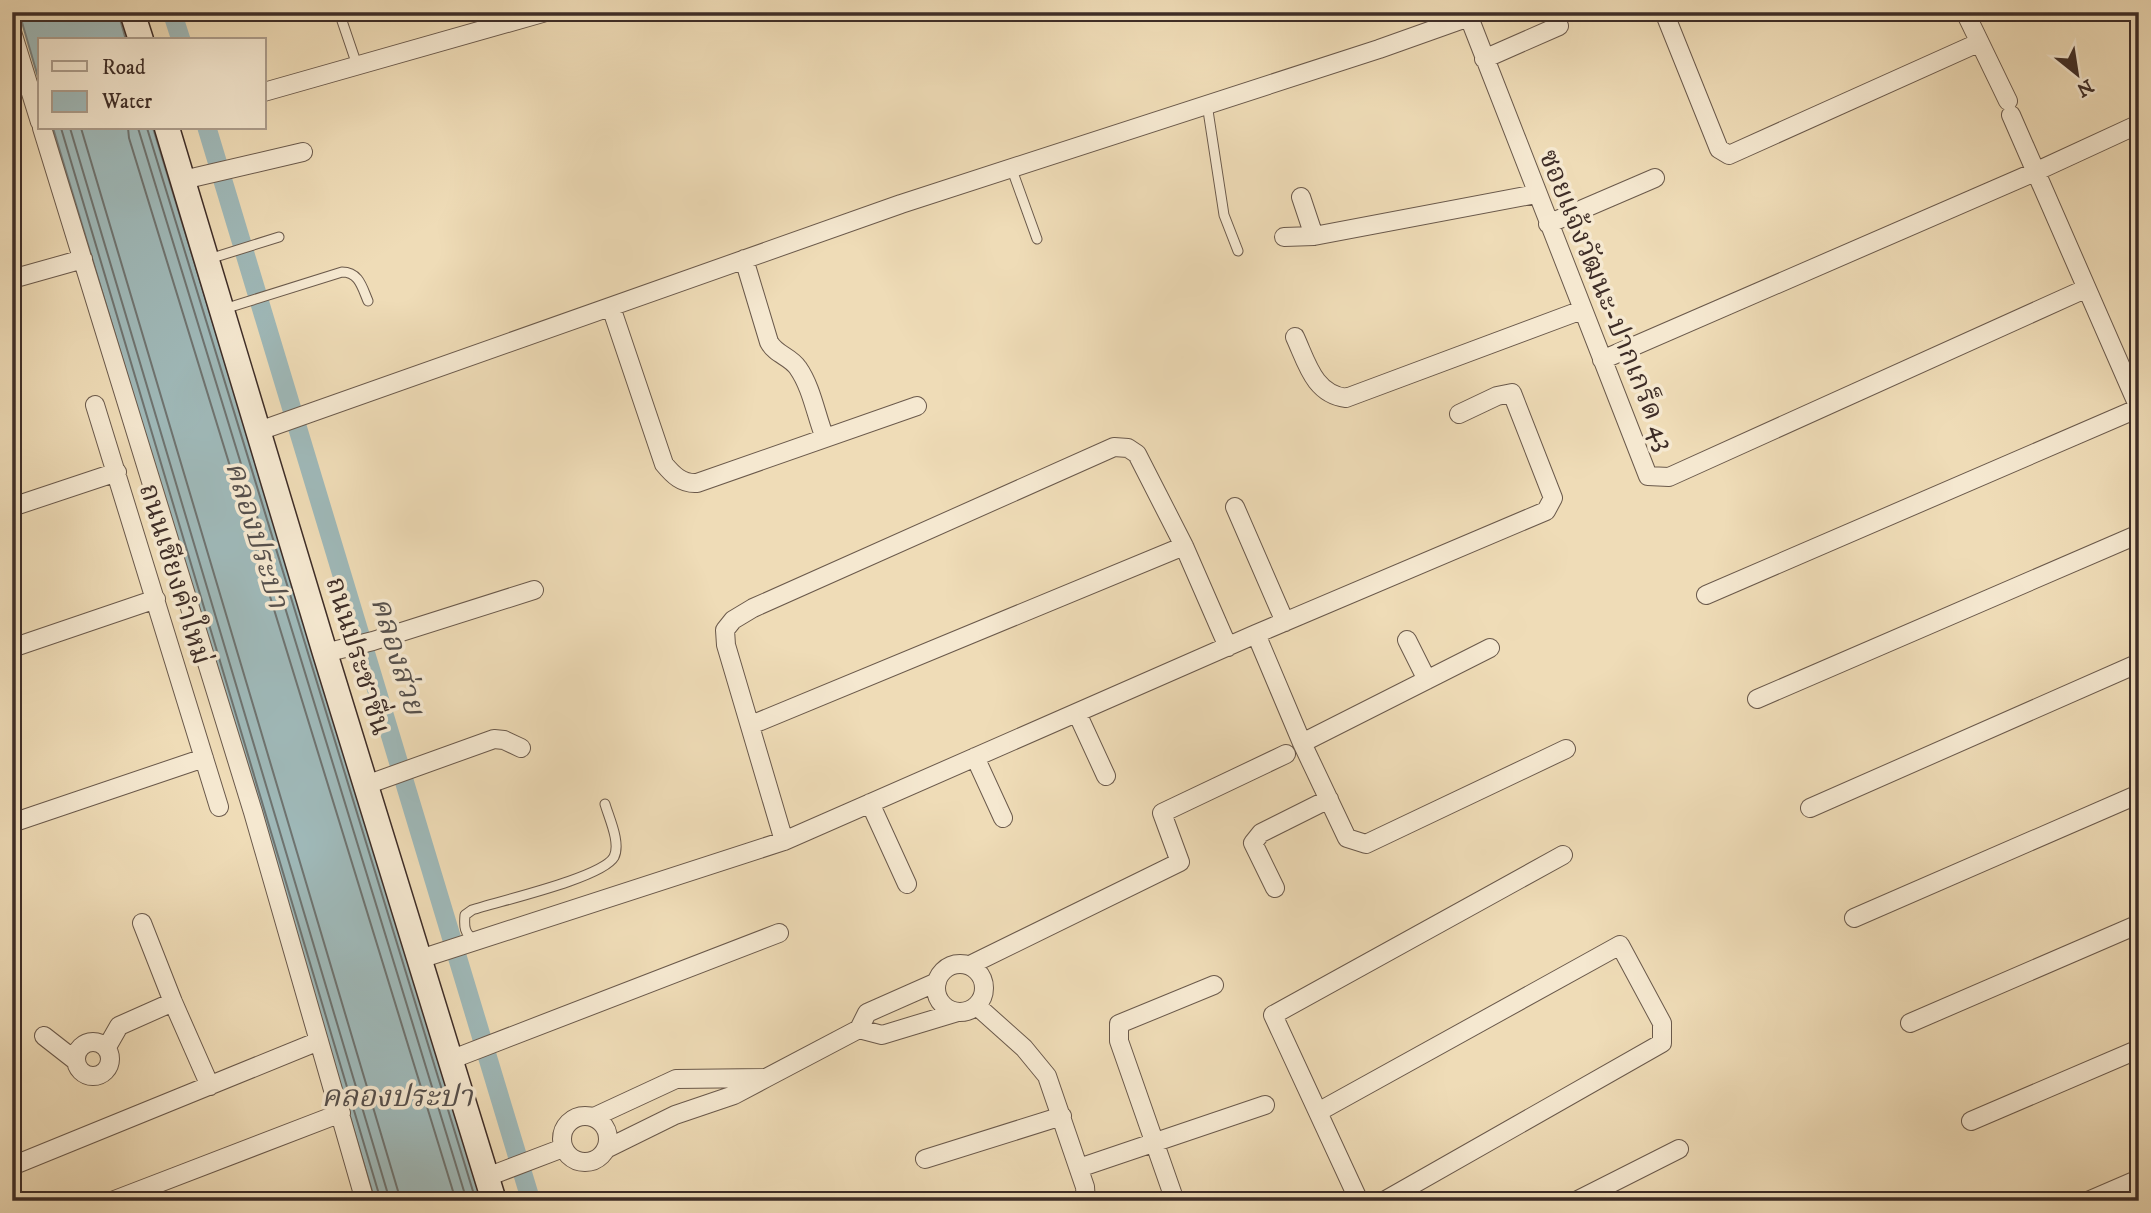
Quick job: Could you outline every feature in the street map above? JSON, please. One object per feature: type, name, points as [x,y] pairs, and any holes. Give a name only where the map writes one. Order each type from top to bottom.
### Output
[{"type":"street","points":[[132,12],[140,38]]},
{"type":"street","points":[[266,91],[546,12]]},
{"type":"street","points":[[1665,12],[1719,149],[1729,155],[1978,43]]},
{"type":"street","points":[[1706,595],[2139,408],[2085,289],[2010,108],[1965,12]]},
{"type":"street","points":[[268,428],[1011,167],[1468,15]]},
{"type":"street","name":"ซอยแจ้งวัฒนะ-ปากเกร็ด 43","points":[[1468,15],[1648,476],[1669,477],[2085,289]]},
{"type":"street","points":[[1484,59],[1559,26]]},
{"type":"street","points":[[12,32],[16,59],[38,117]]},
{"type":"street","points":[[1602,360],[2035,172],[2139,124]]},
{"type":"street","points":[[43,130],[253,812],[365,1201]]},
{"type":"street","name":"ถนนประชาชื่น","points":[[168,130],[192,178],[218,256],[231,307],[429,956],[495,1183]]},
{"type":"street","points":[[192,178],[303,152]]},
{"type":"street","points":[[1548,224],[1656,178]]},
{"type":"street","points":[[1283,237],[1314,236],[1536,194]]},
{"type":"street","points":[[1301,197],[1314,236]]},
{"type":"street","points":[[12,279],[83,259]]},
{"type":"street","points":[[744,259],[769,342],[777,353],[792,361],[803,376],[825,438]]},
{"type":"street","points":[[611,307],[664,464],[674,476],[688,484],[917,406]]},
{"type":"street","points":[[1294,337],[1315,379],[1332,396],[1346,398],[1582,310]]},
{"type":"street","points":[[429,956],[784,841],[1256,634],[1546,512],[1553,498],[1512,393],[1497,396],[1459,414]]},
{"type":"street","name":"ถนนเชียงคำใหม่","points":[[95,405],[219,807]]},
{"type":"street","points":[[784,841],[726,645],[724,629],[753,608],[1114,447],[1128,448],[1137,454],[1184,546],[1228,647]]},
{"type":"street","points":[[12,507],[117,472]]},
{"type":"street","points":[[1235,507],[1285,622]]},
{"type":"street","points":[[1757,699],[2139,534]]},
{"type":"street","points":[[751,725],[1184,546]]},
{"type":"street","points":[[335,651],[534,590]]},
{"type":"street","points":[[12,648],[156,599]]},
{"type":"street","points":[[1256,634],[1348,838],[1366,844],[1566,749]]},
{"type":"street","points":[[1407,640],[1427,680]]},
{"type":"street","points":[[1303,743],[1490,648]]},
{"type":"street","points":[[1810,808],[2139,663]]},
{"type":"street","points":[[1077,713],[1107,776]]},
{"type":"street","points":[[375,782],[494,739],[505,740],[521,748]]},
{"type":"street","points":[[606,1149],[608,1134],[601,1121],[594,1117],[579,1116],[566,1124],[561,1138],[563,1148],[571,1158],[586,1162],[594,1160],[606,1149],[675,1115],[734,1095],[859,1028],[867,1013],[937,982],[946,968],[954,964],[970,965],[1180,862],[1161,813],[1286,754]]},
{"type":"street","points":[[975,757],[1003,818]]},
{"type":"street","points":[[12,823],[204,758]]},
{"type":"street","points":[[1854,918],[2139,794]]},
{"type":"street","points":[[1275,888],[1253,843],[1261,833],[1329,799]]},
{"type":"street","points":[[870,803],[907,884]]},
{"type":"street","points":[[1359,1201],[1273,1015],[1563,855]]},
{"type":"street","points":[[142,923],[210,1086]]},
{"type":"street","points":[[1910,1023],[2139,924]]},
{"type":"street","points":[[459,1056],[779,933]]},
{"type":"street","points":[[1318,1112],[1619,945],[1662,1023],[1662,1043],[1384,1201]]},
{"type":"street","points":[[859,1028],[882,1035],[970,1010],[977,1006],[985,993],[985,984],[977,970],[970,965]]},
{"type":"street","points":[[937,982],[938,998],[948,1009],[958,1012]]},
{"type":"street","points":[[1175,1201],[1119,1041],[1119,1024],[1214,985]]},
{"type":"street","points":[[107,1047],[119,1026],[173,1002]]},
{"type":"street","points":[[977,1006],[1024,1048],[1047,1076],[1085,1187],[1086,1201]]},
{"type":"street","points":[[44,1036],[76,1061]]},
{"type":"street","points":[[97,1041],[107,1047],[112,1058],[107,1070],[97,1077],[85,1075],[76,1065],[76,1053],[84,1043],[97,1041]]},
{"type":"street","points":[[12,1166],[319,1041]]},
{"type":"street","points":[[1971,1121],[2139,1049]]},
{"type":"street","points":[[594,1117],[676,1079],[766,1078]]},
{"type":"street","points":[[1079,1168],[1265,1105]]},
{"type":"street","points":[[112,1201],[341,1113]]},
{"type":"street","points":[[925,1159],[1062,1116]]},
{"type":"street","points":[[495,1183],[538,1157],[563,1148]]},
{"type":"street","points":[[1576,1201],[1679,1149]]},
{"type":"street","points":[[2088,1201],[2139,1180]]},
{"type":"lane","points":[[339,12],[357,65]]},
{"type":"lane","points":[[1207,104],[1224,215],[1238,251]]},
{"type":"lane","points":[[1011,167],[1037,239]]},
{"type":"lane","points":[[218,256],[279,237]]},
{"type":"lane","points":[[231,307],[342,272],[351,272],[358,278],[368,301]]},
{"type":"lane","points":[[472,941],[464,926],[465,915],[472,910],[584,875],[609,863],[615,855],[615,840],[605,804]]},
{"type":"water","points":[[19,12],[118,12],[125,38],[38,38],[38,77]]},
{"type":"water","name":"คลองประปา","points":[[54,130],[154,130],[483,1201],[375,1201]]},
{"type":"waterway","name":"คลองส่วย","points":[[172,12],[180,38]]},
{"type":"waterway","name":"คลองส่วย","points":[[208,130],[531,1201]]}]
